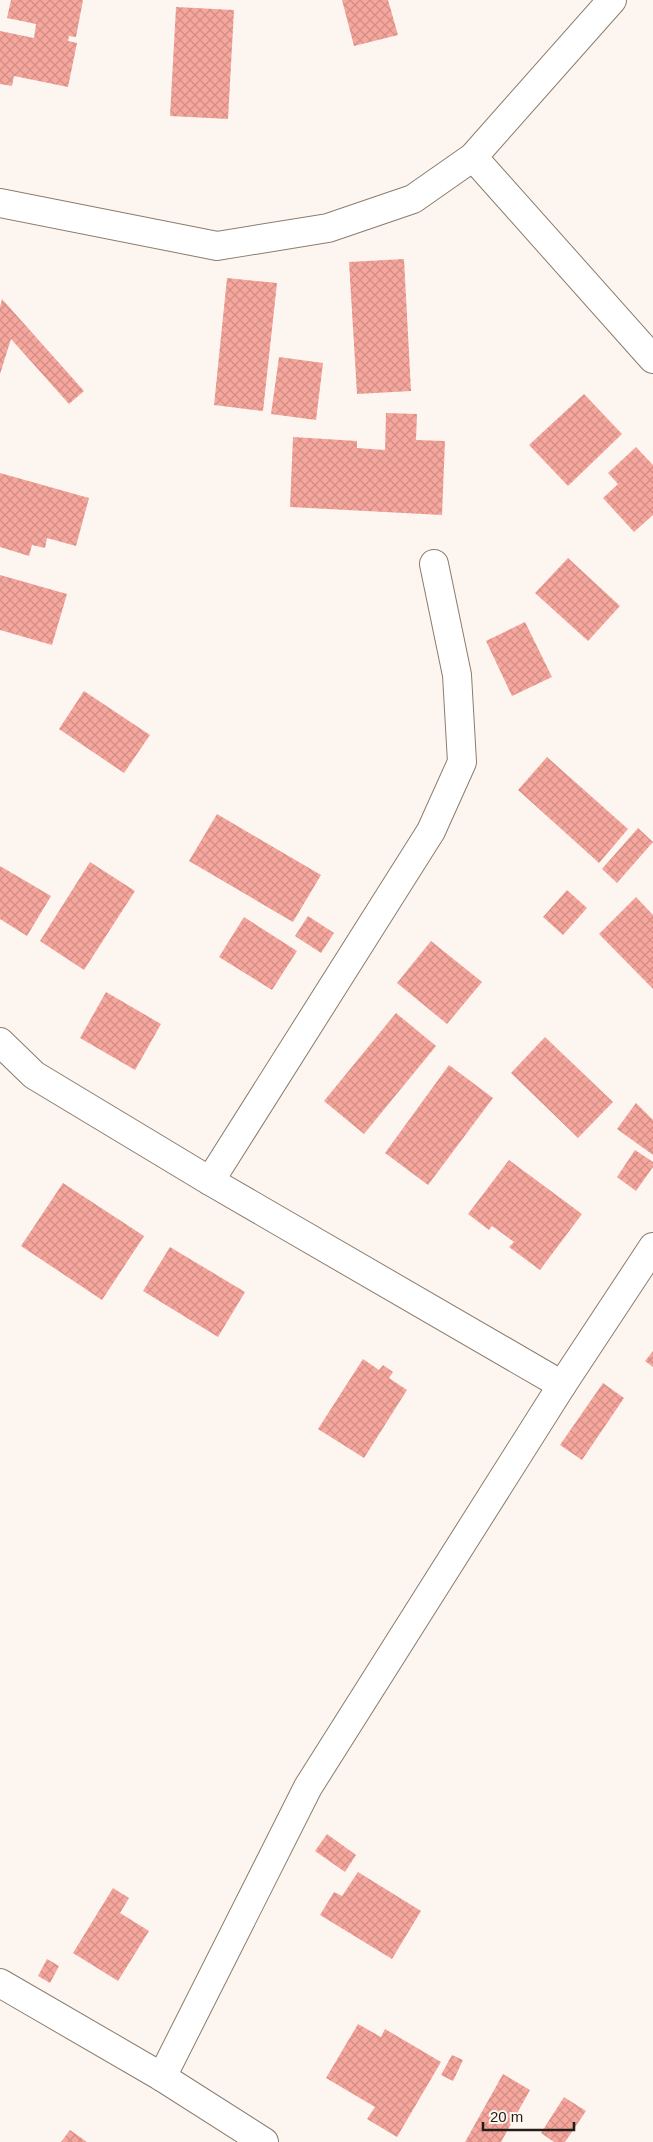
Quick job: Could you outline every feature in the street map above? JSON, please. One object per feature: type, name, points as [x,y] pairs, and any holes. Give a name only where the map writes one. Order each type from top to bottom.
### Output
[{"type":"street","points":[[0,203],[218,246],[328,228],[412,199],[473,157],[612,0]]},
{"type":"street","points":[[473,157],[653,359]]},
{"type":"street","points":[[210,1181],[431,831],[462,762],[457,675],[434,564]]},
{"type":"street","points":[[0,1042],[34,1075],[210,1181],[562,1385]]},
{"type":"street","points":[[162,2077],[308,1787],[562,1385],[653,1247]]},
{"type":"street","points":[[0,1983],[162,2077],[264,2142]]},
{"type":"building","points":[[11,0],[83,0],[76,37],[69,36],[68,41],[77,43],[68,87],[14,76],[12,86],[0,84],[0,31],[34,38],[36,24],[7,18]]},
{"type":"building","points":[[342,0],[388,0],[398,35],[354,46]]},
{"type":"building","points":[[176,7],[234,10],[228,119],[170,116]]},
{"type":"building","points":[[404,259],[411,391],[357,394],[349,262]]},
{"type":"building","points":[[227,278],[277,283],[263,411],[214,405]]},
{"type":"building","points":[[2,299],[84,391],[69,404],[11,339],[0,374],[0,307]]},
{"type":"building","points":[[279,357],[323,363],[316,420],[271,414]]},
{"type":"building","points":[[584,394],[622,434],[568,486],[529,445]]},
{"type":"building","points":[[386,413],[417,414],[416,440],[445,441],[442,515],[290,507],[293,437],[357,441],[357,448],[385,450]]},
{"type":"building","points":[[636,447],[653,465],[653,515],[634,532],[603,498],[618,484],[608,473]]},
{"type":"building","points":[[0,473],[89,498],[76,546],[47,538],[45,548],[32,545],[29,556],[0,547]]},
{"type":"building","points":[[568,558],[620,606],[588,641],[535,593]]},
{"type":"building","points":[[0,575],[67,594],[52,645],[0,630]]},
{"type":"building","points":[[525,622],[552,677],[512,696],[486,641]]},
{"type":"building","points":[[84,691],[150,735],[124,773],[59,729]]},
{"type":"building","points":[[547,757],[628,829],[599,863],[518,790]]},
{"type":"building","points":[[217,814],[321,875],[293,922],[189,861]]},
{"type":"building","points":[[638,828],[653,842],[617,883],[602,869]]},
{"type":"building","points":[[90,862],[135,891],[84,970],[40,941]]},
{"type":"building","points":[[0,866],[51,896],[27,936],[0,919]]},
{"type":"building","points":[[567,890],[587,908],[563,935],[543,917]]},
{"type":"building","points":[[636,897],[653,915],[653,989],[599,934]]},
{"type":"building","points":[[308,916],[334,933],[321,953],[295,936]]},
{"type":"building","points":[[244,917],[297,951],[272,990],[219,957]]},
{"type":"building","points":[[431,941],[482,982],[447,1024],[397,983]]},
{"type":"building","points":[[106,992],[161,1024],[135,1070],[80,1038]]},
{"type":"building","points":[[396,1013],[436,1046],[364,1134],[324,1101]]},
{"type":"building","points":[[545,1037],[613,1102],[578,1138],[511,1073]]},
{"type":"building","points":[[449,1065],[493,1098],[428,1185],[385,1153]]},
{"type":"building","points":[[636,1103],[653,1120],[653,1155],[617,1129]]},
{"type":"building","points":[[635,1150],[653,1162],[653,1167],[636,1191],[617,1177]]},
{"type":"building","points":[[509,1160],[582,1214],[540,1270],[509,1247],[514,1242],[492,1226],[489,1230],[468,1214]]},
{"type":"building","points":[[63,1183],[144,1236],[102,1300],[21,1246]]},
{"type":"building","points":[[170,1247],[245,1292],[218,1337],[143,1291]]},
{"type":"building","points":[[653,1351],[653,1367],[645,1361]]},
{"type":"building","points":[[363,1359],[379,1370],[383,1365],[393,1372],[389,1378],[407,1390],[364,1458],[318,1429]]},
{"type":"building","points":[[603,1383],[624,1398],[582,1460],[560,1445]]},
{"type":"building","points":[[327,1834],[356,1855],[345,1872],[315,1851]]},
{"type":"building","points":[[358,1872],[421,1911],[392,1959],[320,1915],[334,1892],[342,1896]]},
{"type":"building","points":[[113,1888],[129,1898],[120,1913],[149,1931],[118,1981],[73,1953]]},
{"type":"building","points":[[47,1959],[59,1966],[50,1983],[38,1976]]},
{"type":"building","points":[[358,2024],[381,2037],[385,2029],[441,2062],[397,2137],[367,2119],[375,2107],[326,2078]]},
{"type":"building","points":[[452,2055],[463,2060],[453,2081],[441,2075]]},
{"type":"building","points":[[503,2074],[530,2090],[501,2142],[465,2142]]},
{"type":"building","points":[[564,2097],[586,2111],[565,2142],[554,2142],[541,2133]]},
{"type":"building","points":[[70,2130],[87,2142],[61,2142]]}]
